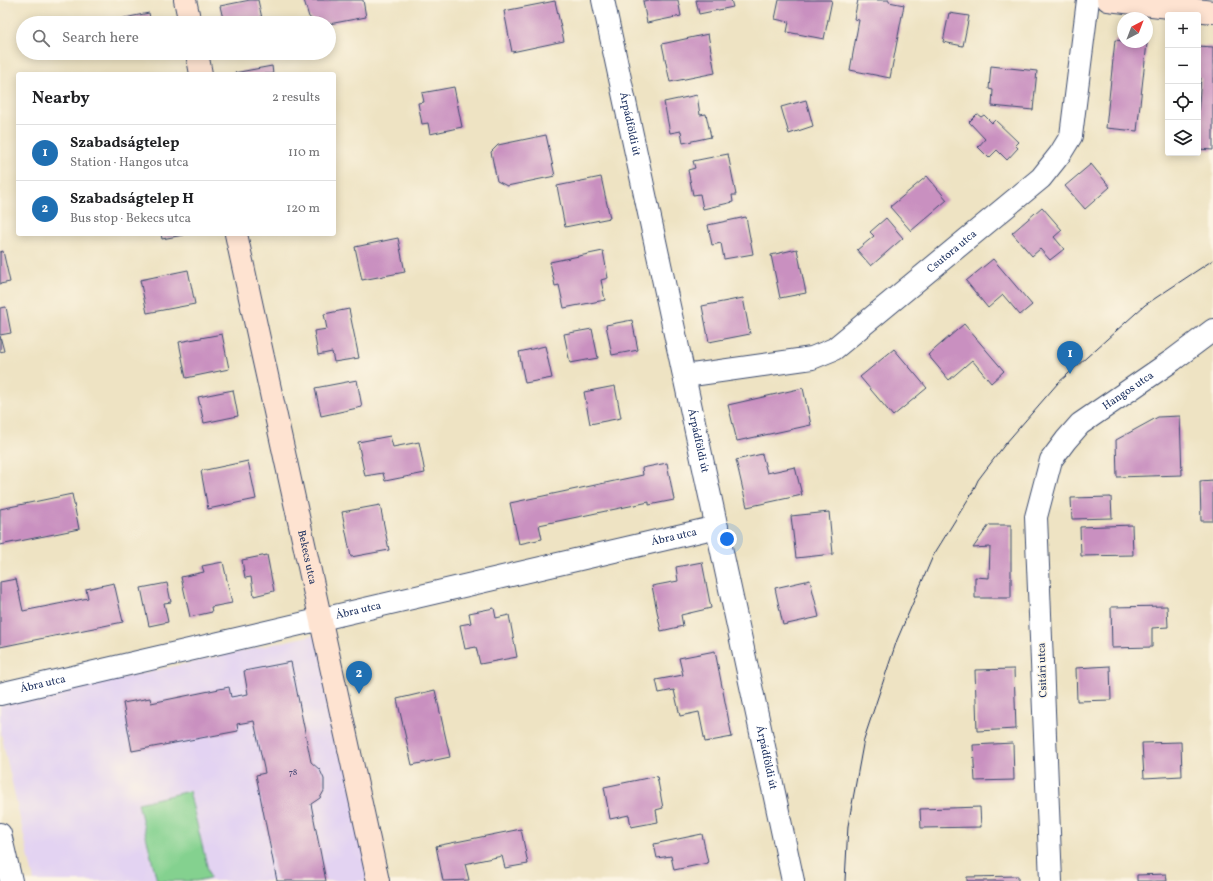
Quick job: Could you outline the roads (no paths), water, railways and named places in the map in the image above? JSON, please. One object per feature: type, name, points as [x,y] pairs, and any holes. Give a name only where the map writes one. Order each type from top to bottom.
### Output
[{"type":"street","points":[[185,0],[188,16]]},
{"type":"street","name":"Árpádföldi út","points":[[603,0],[793,881]]},
{"type":"street","name":"Csutora utca","points":[[685,376],[812,358],[834,349],[1041,178],[1060,154],[1071,136],[1088,0]]},
{"type":"street","points":[[1108,0],[1213,12]]},
{"type":"street","points":[[198,60],[201,72]]},
{"type":"street","name":"Bekecs utca","points":[[236,236],[378,881]]},
{"type":"street","name":"Hangos utca","points":[[1051,460],[1080,424],[1173,360],[1213,330]]},
{"type":"street","name":"Csitári utca","points":[[1051,460],[1036,517],[1051,881]]},
{"type":"street","name":"Ábra utca","points":[[0,694],[717,526]]},
{"type":"street","points":[[0,834],[11,881]]},
{"type":"tram line","points":[[845,881],[848,826],[864,739],[897,640],[933,556],[972,493],[978,480],[1006,443],[1058,383],[1145,305],[1213,260]]},
{"type":"place","name":"Szabadságtelep","points":[[1070,374]]},
{"type":"place","name":"Szabadságtelep H","points":[[359,694]]}]
